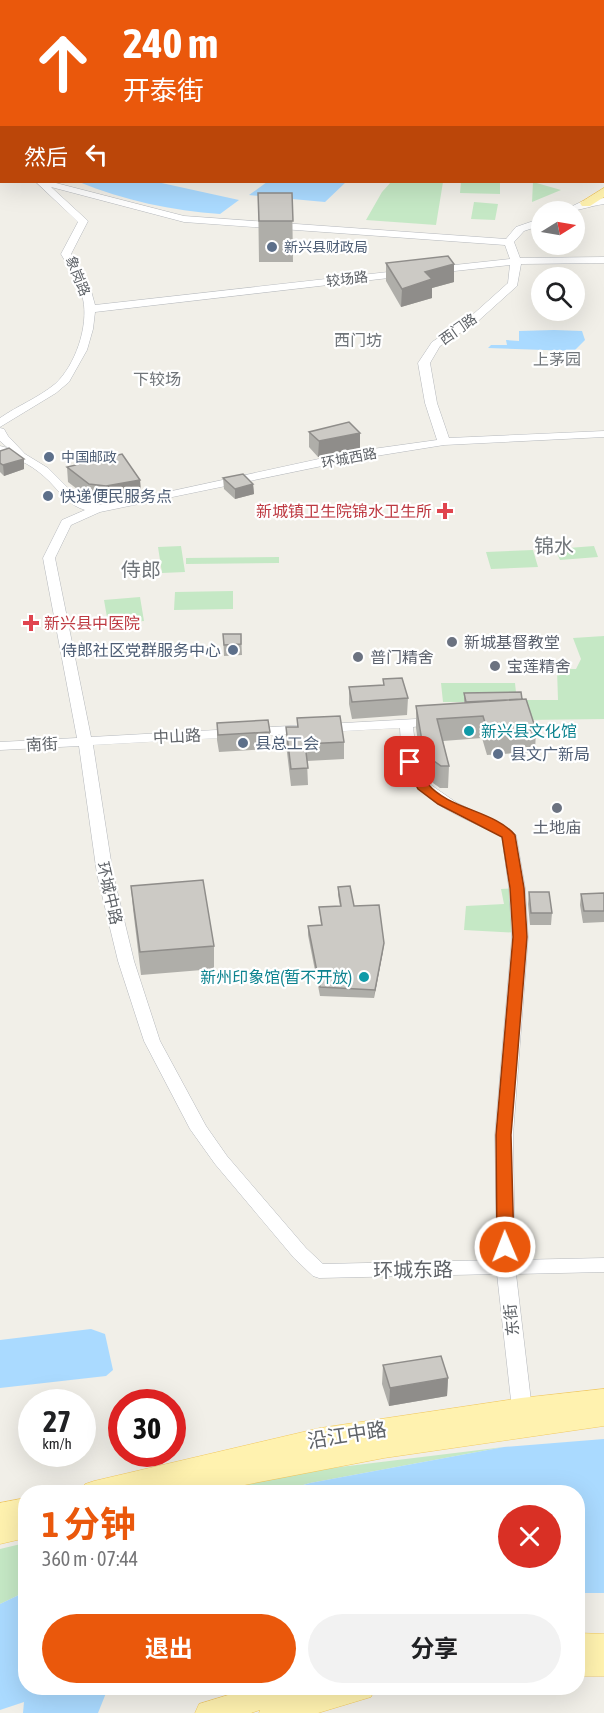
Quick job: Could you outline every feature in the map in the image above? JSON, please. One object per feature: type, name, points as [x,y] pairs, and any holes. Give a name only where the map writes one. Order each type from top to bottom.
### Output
[{"type":"main road","points":[[586,203],[604,197]]},
{"type":"main road","name":"沿江中路","points":[[196,1485],[278,1465],[604,1399]]},
{"type":"main road","name":"沿江中路","points":[[123,1485],[320,1438],[522,1417],[604,1416]]},
{"type":"main road","points":[[0,1514],[18,1511]]},
{"type":"main road","points":[[0,1533],[18,1529]]},
{"type":"main road","points":[[585,1645],[604,1646]]},
{"type":"main road","points":[[585,1664],[604,1664]]},
{"type":"main road","points":[[221,1709],[268,1695]]},
{"type":"main road","points":[[273,1713],[336,1695]]},
{"type":"street","name":"象岗路","points":[[0,424],[16,411],[59,386],[70,373],[85,342],[90,309],[85,289],[66,254],[83,221],[43,183]]},
{"type":"street","points":[[46,183],[184,219],[509,242]]},
{"type":"street","points":[[509,242],[520,229],[531,225]]},
{"type":"street","points":[[509,242],[516,261]]},
{"type":"street","name":"较场路","points":[[90,309],[516,261],[604,260]]},
{"type":"street","name":"西门路","points":[[444,442],[431,403],[424,363],[436,344],[473,320],[513,284],[516,261]]},
{"type":"street","points":[[0,432],[10,446],[50,476],[75,504],[97,509]]},
{"type":"street","name":"环城西路","points":[[97,509],[135,503],[351,456],[444,442],[604,434]]},
{"type":"street","points":[[0,450],[21,454]]},
{"type":"street","points":[[67,497],[66,523],[97,509]]},
{"type":"street","name":"环城中路","points":[[66,523],[49,558],[85,741],[105,874],[126,961],[152,1041],[195,1124],[221,1160],[300,1253]]},
{"type":"street","name":"中山路","points":[[85,741],[429,722]]},
{"type":"street","name":"东街","points":[[406,724],[410,762],[422,786],[443,801],[509,835],[517,888],[520,937],[504,1135],[506,1269],[522,1417]]},
{"type":"street","name":"南街","points":[[0,746],[85,741]]},
{"type":"street","name":"环城东路","points":[[300,1253],[320,1271],[506,1269],[604,1265]]},
{"type":"green space","points":[[390,183],[443,183],[436,225],[366,220],[382,192]]},
{"type":"green space","points":[[461,183],[500,183],[500,194],[460,193]]},
{"type":"green space","points":[[533,183],[561,190],[534,201],[532,201]]},
{"type":"green space","points":[[474,202],[498,204],[495,220],[471,219]]},
{"type":"green space","points":[[181,546],[185,572],[162,573],[158,547]]},
{"type":"green space","points":[[594,546],[598,557],[560,560],[555,549]]},
{"type":"green space","points":[[533,550],[538,567],[491,569],[486,552]]},
{"type":"green space","points":[[279,557],[279,563],[186,564],[186,558]]},
{"type":"green space","points":[[233,591],[233,609],[174,610],[175,592]]},
{"type":"green space","points":[[140,597],[144,621],[108,623],[104,600]]},
{"type":"green space","points":[[604,636],[604,719],[524,720],[521,700],[558,700],[557,669],[576,669],[581,659],[573,638]]},
{"type":"green space","points":[[441,683],[515,683],[517,702],[443,702]]},
{"type":"green space","points":[[517,888],[520,933],[464,930],[466,906],[504,904],[501,889]]},
{"type":"green space","points":[[504,1447],[303,1485],[244,1485],[291,1473]]},
{"type":"green space","points":[[18,1545],[18,1595],[0,1604],[0,1549]]},
{"type":"water","points":[[82,183],[162,183],[239,200],[220,214],[202,213],[131,199]]},
{"type":"water","points":[[266,183],[345,183],[325,202],[249,195]]},
{"type":"water","points":[[519,331],[582,331],[585,340],[574,351],[488,348],[491,345],[507,345],[506,340],[519,341]]},
{"type":"water","points":[[91,1329],[105,1334],[113,1370],[106,1376],[0,1388],[0,1340]]},
{"type":"water","points":[[604,1439],[604,1593],[585,1593],[585,1485],[303,1485],[310,1483],[504,1447]]},
{"type":"water","points":[[18,1595],[18,1695],[105,1695],[98,1713],[23,1713],[24,1702],[0,1710],[0,1604]]},
{"type":"building","points":[[258,193],[292,193],[293,221],[259,221]]},
{"type":"building","points":[[448,256],[454,264],[425,272],[432,279],[402,289],[386,263]]},
{"type":"building","points":[[349,422],[360,433],[319,441],[309,432]]},
{"type":"building","points":[[9,448],[24,459],[3,465],[0,463],[0,451]]},
{"type":"building","points":[[122,454],[140,480],[106,486],[89,484],[67,467]]},
{"type":"building","points":[[243,474],[253,484],[235,489],[223,478]]},
{"type":"building","points":[[223,634],[241,634],[241,644],[224,645]]},
{"type":"building","points":[[402,678],[408,698],[352,702],[349,687],[384,685],[383,679]]},
{"type":"building","points":[[521,692],[522,699],[466,702],[464,693]]},
{"type":"building","points":[[526,699],[536,730],[488,733],[483,716],[437,719],[449,766],[441,766],[434,761],[422,741],[416,706]]},
{"type":"building","points":[[340,716],[344,742],[305,744],[308,768],[291,769],[286,727],[298,727],[297,718]]},
{"type":"building","points":[[268,720],[270,732],[218,735],[217,723]]},
{"type":"building","points":[[203,880],[214,946],[140,952],[131,886]]},
{"type":"building","points":[[350,886],[354,906],[379,905],[384,943],[375,990],[320,987],[308,926],[322,925],[319,907],[341,906],[338,887]]},
{"type":"building","points":[[529,892],[549,892],[552,913],[531,913]]},
{"type":"building","points":[[604,893],[604,911],[584,911],[581,894]]},
{"type":"building","points":[[441,1356],[448,1378],[390,1388],[383,1365]]},
{"type":"place","name":"新兴县财政局","points":[[272,247]]},
{"type":"place","name":"中国邮政","points":[[49,457]]},
{"type":"place","name":"快递便民服务点","points":[[48,496]]},
{"type":"place","name":"新城镇卫生院锦水卫生所","points":[[445,511]]},
{"type":"place","name":"新兴县中医院","points":[[31,623]]},
{"type":"place","name":"新城基督教堂","points":[[452,642]]},
{"type":"place","name":"侍郎社区党群服务中心","points":[[233,650]]},
{"type":"place","name":"普门精舍","points":[[358,657]]},
{"type":"place","name":"宝莲精舍","points":[[495,666]]},
{"type":"place","name":"新兴县文化馆","points":[[469,731]]},
{"type":"place","name":"县总工会","points":[[243,743]]},
{"type":"place","name":"县文广新局","points":[[498,754]]},
{"type":"place","name":"土地庙","points":[[557,808]]},
{"type":"place","name":"新州印象馆(暂不开放)","points":[[364,977]]},
{"type":"district","name":"西门坊","points":[[358,340]]},
{"type":"district","name":"上茅园","points":[[557,359]]},
{"type":"district","name":"下较场","points":[[157,379]]},
{"type":"district","name":"锦水","points":[[554,546]]},
{"type":"district","name":"侍郎","points":[[141,570]]},
{"type":"route","points":[[410,762],[422,786],[443,801],[509,835],[517,888],[520,937],[504,1135],[505,1247]]}]
